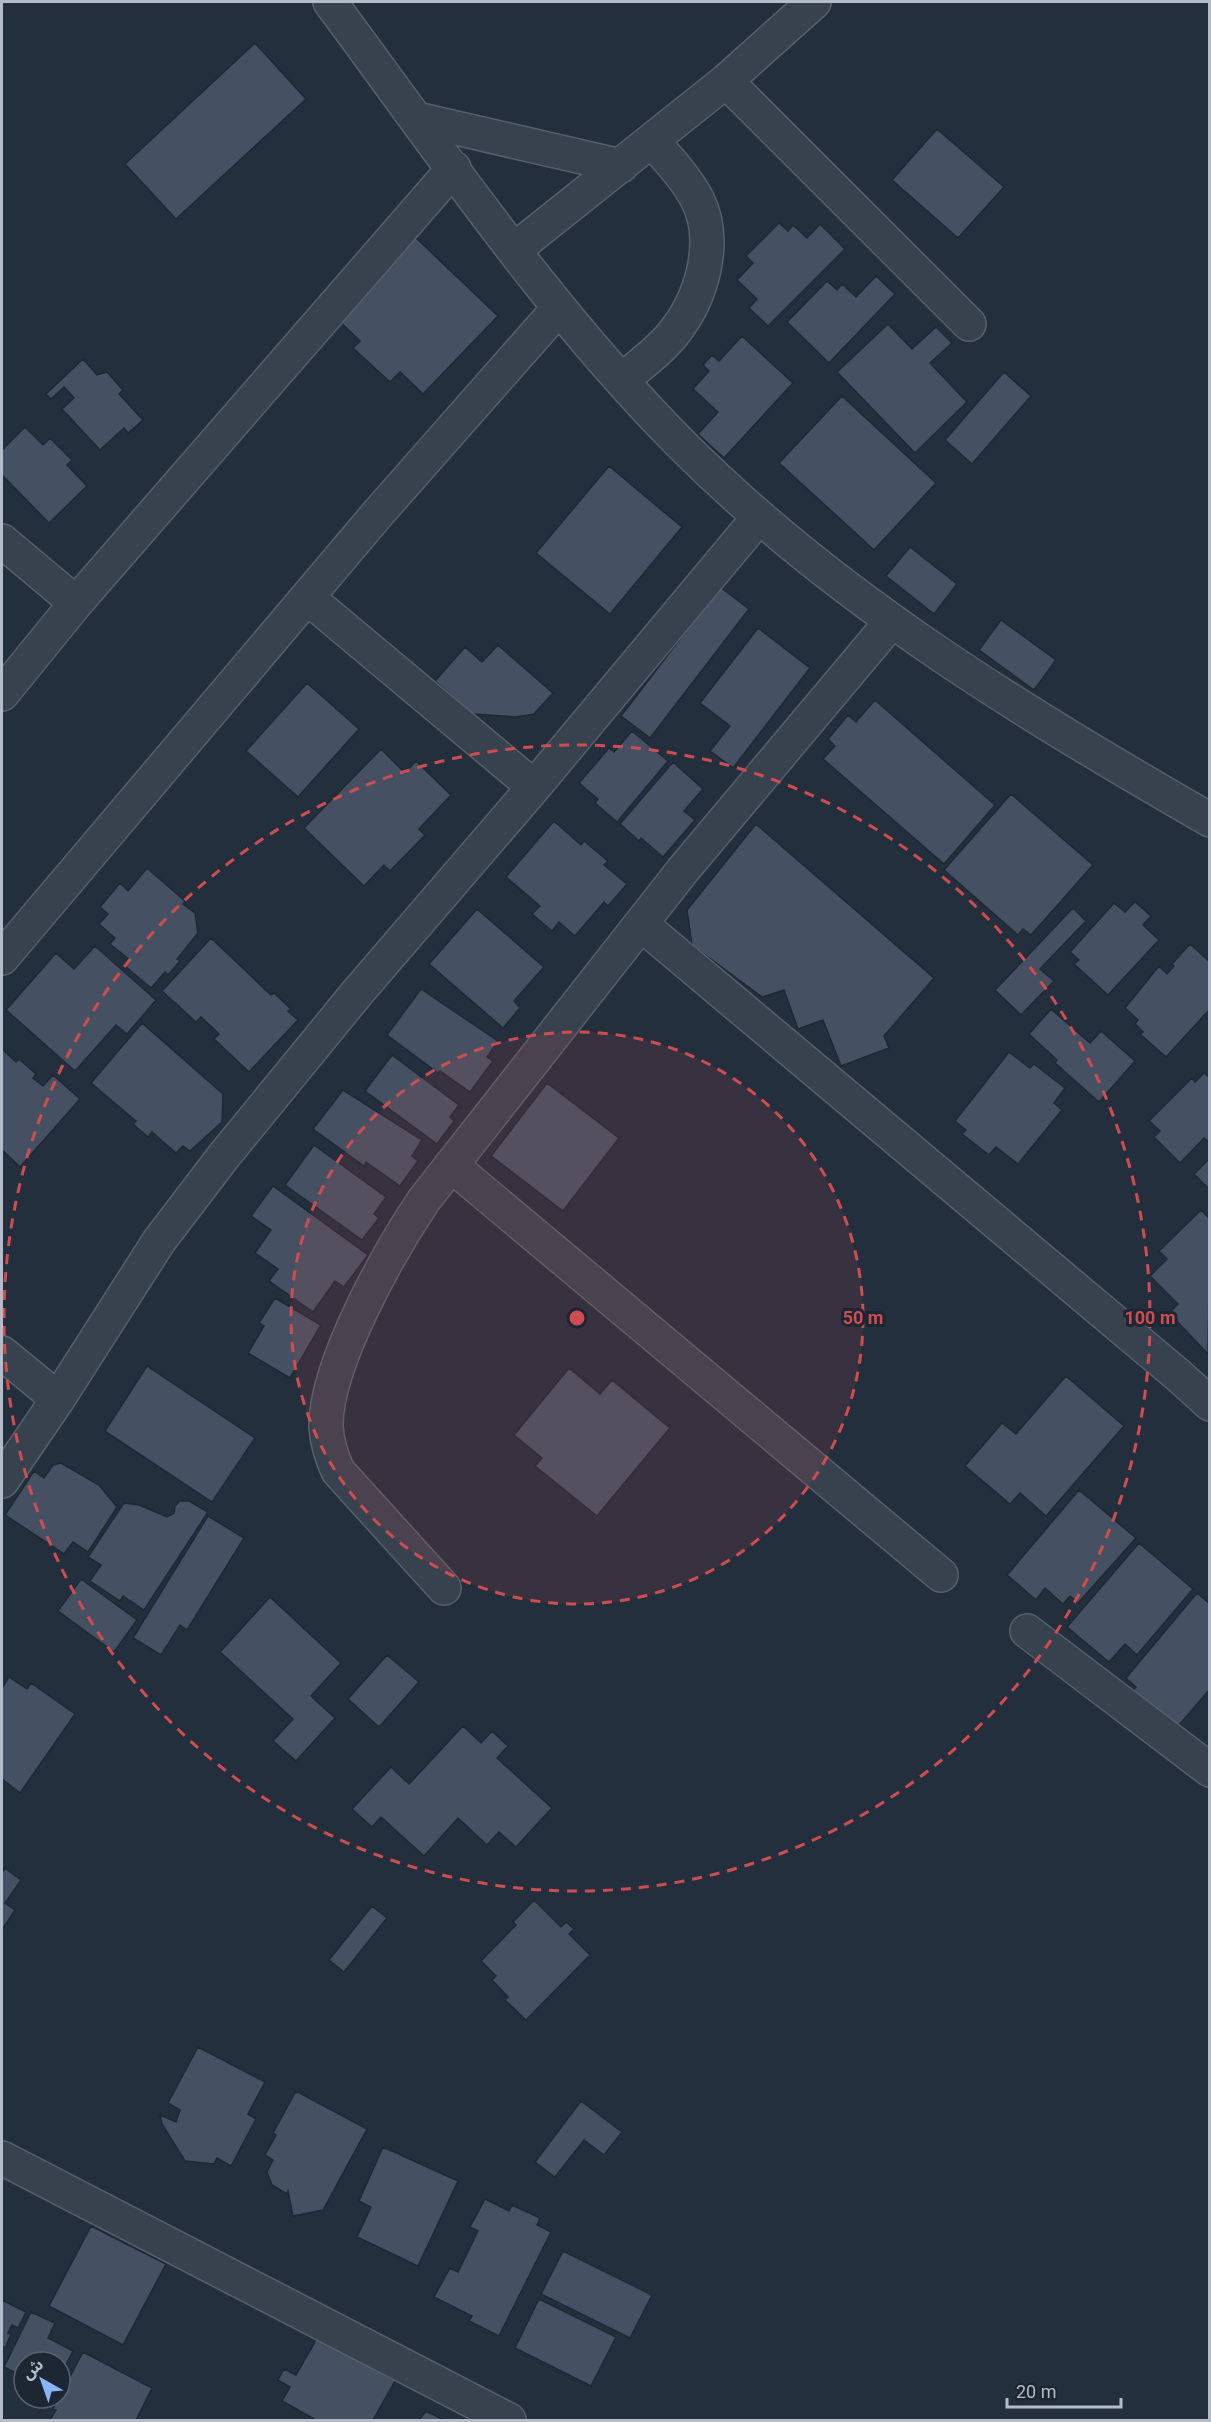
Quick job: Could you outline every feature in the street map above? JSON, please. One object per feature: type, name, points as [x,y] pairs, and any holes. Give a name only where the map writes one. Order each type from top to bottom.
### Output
[{"type":"street","points":[[330,2],[514,250],[560,308],[682,445],[759,517],[813,563],[891,622],[1014,704],[1209,820]]},
{"type":"street","points":[[514,250],[726,81],[814,2]]},
{"type":"street","points":[[726,81],[969,324]]},
{"type":"street","points":[[417,119],[621,166]]},
{"type":"street","points":[[622,380],[664,344],[677,328],[700,283],[706,254],[707,223],[697,198],[652,141]]},
{"type":"street","points":[[2,694],[76,603],[454,168]]},
{"type":"street","points":[[2,958],[380,511],[560,308]]},
{"type":"street","points":[[2,1481],[58,1399],[159,1241],[223,1157],[357,993],[534,787],[759,517]]},
{"type":"street","points":[[2,542],[76,603]]},
{"type":"street","points":[[308,598],[534,787]]},
{"type":"street","points":[[444,1588],[338,1472],[332,1458],[326,1427],[332,1386],[340,1361],[364,1308],[406,1227],[451,1165],[640,924],[891,622]]},
{"type":"street","points":[[640,924],[1169,1367],[1209,1404]]},
{"type":"street","points":[[451,1165],[941,1575]]},
{"type":"street","points":[[2,1353],[58,1399]]},
{"type":"street","points":[[1027,1631],[1209,1770]]},
{"type":"street","points":[[2,2157],[509,2421]]},
{"type":"building","points":[[255,43],[306,99],[176,219],[125,164]]},
{"type":"building","points":[[937,129],[1004,187],[958,238],[892,180]]},
{"type":"building","points":[[779,223],[788,231],[793,225],[807,238],[820,224],[845,249],[768,326],[749,308],[757,299],[737,280],[753,263],[746,256]]},
{"type":"building","points":[[412,234],[498,316],[423,394],[400,372],[390,382],[353,348],[360,341],[334,316]]},
{"type":"building","points":[[876,276],[895,294],[829,363],[787,322],[827,281],[837,290],[842,284],[856,297]]},
{"type":"building","points":[[888,324],[912,349],[936,327],[952,343],[930,363],[967,402],[915,453],[837,372]]},
{"type":"building","points":[[742,336],[793,383],[724,458],[698,434],[718,412],[693,389],[709,371],[703,365],[712,355],[719,361]]},
{"type":"building","points":[[83,359],[97,375],[107,372],[123,390],[119,394],[143,420],[128,433],[124,428],[100,450],[62,409],[74,398],[64,387],[51,399],[46,394]]},
{"type":"building","points":[[1004,372],[1031,396],[972,464],[945,440]]},
{"type":"building","points":[[842,396],[936,483],[874,550],[779,463]]},
{"type":"building","points":[[25,427],[43,445],[50,438],[72,460],[67,465],[87,486],[49,523],[2,475],[2,450]]},
{"type":"building","points":[[609,466],[682,527],[610,614],[536,553]]},
{"type":"building","points":[[910,547],[957,584],[934,614],[886,576]]},
{"type":"building","points":[[720,587],[749,609],[650,738],[621,716]]},
{"type":"building","points":[[1001,620],[1056,660],[1034,690],[979,650]]},
{"type":"building","points":[[758,628],[810,668],[733,768],[710,751],[730,726],[700,703]]},
{"type":"building","points":[[498,645],[553,693],[534,714],[516,717],[473,714],[435,681],[465,647],[482,662]]},
{"type":"building","points":[[307,683],[359,729],[298,797],[246,751]]},
{"type":"building","points":[[875,700],[995,805],[944,864],[823,759],[835,746],[828,739],[848,715],[856,722]]},
{"type":"building","points":[[632,731],[668,761],[617,822],[595,803],[598,799],[579,783],[609,748],[614,752]]},
{"type":"building","points":[[381,749],[405,773],[416,761],[451,795],[419,829],[425,835],[390,871],[384,865],[364,886],[304,828]]},
{"type":"building","points":[[673,762],[703,789],[684,811],[695,820],[663,857],[641,838],[639,841],[620,824]]},
{"type":"building","points":[[1011,794],[1093,865],[1031,935],[1023,929],[1018,935],[944,870]]},
{"type":"building","points":[[554,821],[581,845],[584,841],[608,861],[604,865],[627,884],[608,906],[604,902],[575,936],[559,922],[552,931],[532,914],[540,906],[506,877]]},
{"type":"building","points":[[756,824],[934,978],[884,1036],[889,1048],[841,1066],[823,1020],[798,1029],[784,990],[762,997],[692,945],[687,910]]},
{"type":"building","points":[[147,868],[185,901],[183,904],[195,913],[198,933],[177,959],[180,961],[168,975],[165,972],[151,988],[125,966],[130,960],[110,944],[115,938],[99,924],[108,914],[100,907],[120,883],[128,891]]},
{"type":"building","points":[[1135,902],[1151,916],[1143,925],[1159,940],[1108,995],[1074,964],[1079,960],[1070,952],[1114,903],[1125,912]]},
{"type":"building","points":[[1073,908],[1086,921],[1040,969],[1054,981],[1021,1015],[995,990]]},
{"type":"building","points":[[477,909],[544,967],[514,1001],[520,1008],[503,1028],[429,964]]},
{"type":"building","points":[[211,938],[271,995],[274,993],[291,1009],[288,1011],[298,1020],[249,1072],[214,1039],[219,1034],[201,1017],[196,1022],[162,991]]},
{"type":"building","points":[[1190,944],[1210,962],[1210,1009],[1166,1057],[1140,1034],[1143,1032],[1135,1024],[1138,1020],[1125,1008],[1159,966],[1167,974],[1174,966],[1172,964]]},
{"type":"building","points":[[95,946],[156,1000],[127,1034],[116,1025],[75,1071],[6,1010],[56,953],[74,969]]},
{"type":"building","points":[[421,989],[498,1041],[487,1057],[493,1061],[470,1092],[440,1071],[438,1073],[387,1035]]},
{"type":"building","points":[[1051,1009],[1090,1043],[1101,1031],[1135,1061],[1099,1102],[1055,1063],[1057,1060],[1029,1034]]},
{"type":"building","points":[[142,1023],[223,1094],[222,1122],[190,1151],[183,1146],[176,1153],[152,1132],[148,1137],[133,1124],[136,1121],[91,1083]]},
{"type":"building","points":[[2,1049],[16,1062],[19,1059],[36,1074],[33,1078],[43,1086],[53,1075],[80,1099],[20,1167],[2,1150]]},
{"type":"building","points":[[1009,1052],[1030,1068],[1034,1064],[1065,1088],[1054,1103],[1062,1110],[1018,1164],[996,1147],[989,1155],[962,1134],[966,1130],[955,1121]]},
{"type":"building","points":[[392,1055],[459,1105],[450,1117],[454,1121],[437,1144],[365,1091]]},
{"type":"building","points":[[1204,1073],[1210,1078],[1210,1143],[1204,1138],[1180,1163],[1154,1137],[1160,1131],[1149,1121],[1192,1078],[1195,1082]]},
{"type":"building","points":[[547,1083],[619,1138],[563,1211],[491,1156]]},
{"type":"building","points":[[343,1090],[422,1140],[412,1156],[418,1161],[400,1186],[366,1162],[364,1166],[313,1129]]},
{"type":"building","points":[[314,1145],[386,1197],[374,1214],[379,1218],[362,1240],[285,1185]]},
{"type":"building","points":[[1210,1158],[1210,1190],[1194,1174]]},
{"type":"building","points":[[273,1186],[368,1255],[344,1287],[335,1281],[313,1312],[269,1281],[278,1269],[255,1253],[271,1230],[251,1216]]},
{"type":"building","points":[[1201,1210],[1210,1219],[1208,1354],[1169,1313],[1178,1304],[1150,1276],[1167,1259],[1159,1251]]},
{"type":"building","points":[[275,1298],[321,1325],[290,1378],[248,1353],[264,1326],[259,1323]]},
{"type":"building","points":[[147,1366],[255,1438],[212,1502],[105,1431]]},
{"type":"building","points":[[569,1368],[600,1394],[612,1380],[670,1428],[597,1516],[535,1466],[542,1458],[514,1435]]},
{"type":"building","points":[[1066,1376],[1124,1426],[1046,1516],[1020,1493],[1010,1504],[965,1466],[1002,1423],[1016,1434]]},
{"type":"building","points":[[61,1463],[99,1485],[117,1507],[88,1552],[73,1542],[64,1554],[5,1515],[34,1471],[44,1478],[53,1465]]},
{"type":"building","points":[[1079,1490],[1136,1538],[1078,1603],[1070,1596],[1063,1604],[1045,1588],[1036,1600],[1007,1575]]},
{"type":"building","points":[[180,1501],[189,1501],[208,1512],[144,1610],[123,1596],[120,1601],[90,1581],[101,1565],[88,1557],[124,1503],[139,1505],[167,1517],[174,1513],[175,1506]]},
{"type":"building","points":[[208,1516],[244,1538],[187,1630],[180,1625],[161,1655],[133,1638]]},
{"type":"building","points":[[1139,1543],[1193,1589],[1137,1655],[1125,1644],[1109,1662],[1067,1627]]},
{"type":"building","points":[[81,1579],[137,1620],[114,1652],[58,1611]]},
{"type":"building","points":[[1197,1593],[1210,1604],[1210,1689],[1173,1732],[1129,1695],[1136,1687],[1126,1678]]},
{"type":"building","points":[[270,1597],[341,1663],[311,1696],[335,1718],[296,1761],[273,1741],[293,1719],[220,1652]]},
{"type":"building","points":[[387,1655],[419,1682],[379,1727],[348,1699]]},
{"type":"building","points":[[9,1677],[27,1689],[31,1683],[75,1714],[20,1793],[2,1779],[2,1688]]},
{"type":"building","points":[[463,1726],[481,1743],[492,1731],[508,1746],[497,1758],[552,1808],[516,1847],[499,1832],[487,1845],[458,1818],[424,1856],[381,1817],[372,1827],[352,1809],[391,1767],[409,1784]]},
{"type":"building","points":[[5,1868],[21,1880],[5,1903],[15,1910],[2,1930],[2,1873]]},
{"type":"building","points":[[534,1900],[561,1927],[566,1922],[574,1929],[569,1934],[590,1955],[526,2020],[505,2000],[508,1997],[492,1980],[496,1976],[481,1961],[516,1925],[513,1922]]},
{"type":"building","points":[[372,1906],[387,1918],[344,1972],[329,1960]]},
{"type":"building","points":[[198,2047],[265,2082],[248,2114],[256,2119],[231,2166],[217,2158],[214,2164],[185,2161],[162,2124],[160,2115],[176,2122],[180,2110],[168,2103]]},
{"type":"building","points":[[296,2091],[367,2129],[323,2210],[293,2216],[288,2191],[287,2194],[272,2185],[267,2172],[273,2160],[265,2155],[276,2135],[273,2133]]},
{"type":"building","points":[[581,2101],[622,2132],[604,2155],[584,2140],[555,2177],[535,2162]]},
{"type":"building","points":[[383,2147],[458,2181],[418,2266],[357,2237],[371,2207],[359,2201]]},
{"type":"building","points":[[485,2199],[509,2211],[512,2205],[540,2218],[537,2225],[551,2232],[499,2336],[469,2321],[472,2316],[434,2297],[450,2268],[458,2272],[478,2231],[470,2227]]},
{"type":"building","points":[[91,2226],[166,2264],[123,2345],[49,2306]]},
{"type":"building","points":[[563,2251],[652,2295],[630,2338],[541,2294]]},
{"type":"building","points":[[539,2299],[616,2337],[591,2386],[515,2348]]},
{"type":"building","points":[[2,2300],[26,2312],[18,2328],[12,2325],[5,2348],[2,2346]]},
{"type":"building","points":[[31,2312],[55,2323],[48,2338],[71,2350],[12,2350]]},
{"type":"building","points":[[319,2335],[396,2379],[373,2420],[316,2420],[282,2401],[290,2387],[278,2380],[284,2369],[296,2375]]},
{"type":"building","points":[[12,2351],[12,2371],[4,2367]]},
{"type":"building","points":[[83,2352],[152,2388],[136,2420],[50,2420],[56,2410],[72,2410],[72,2373]]},
{"type":"building","points":[[426,2411],[444,2420],[419,2420]]}]
